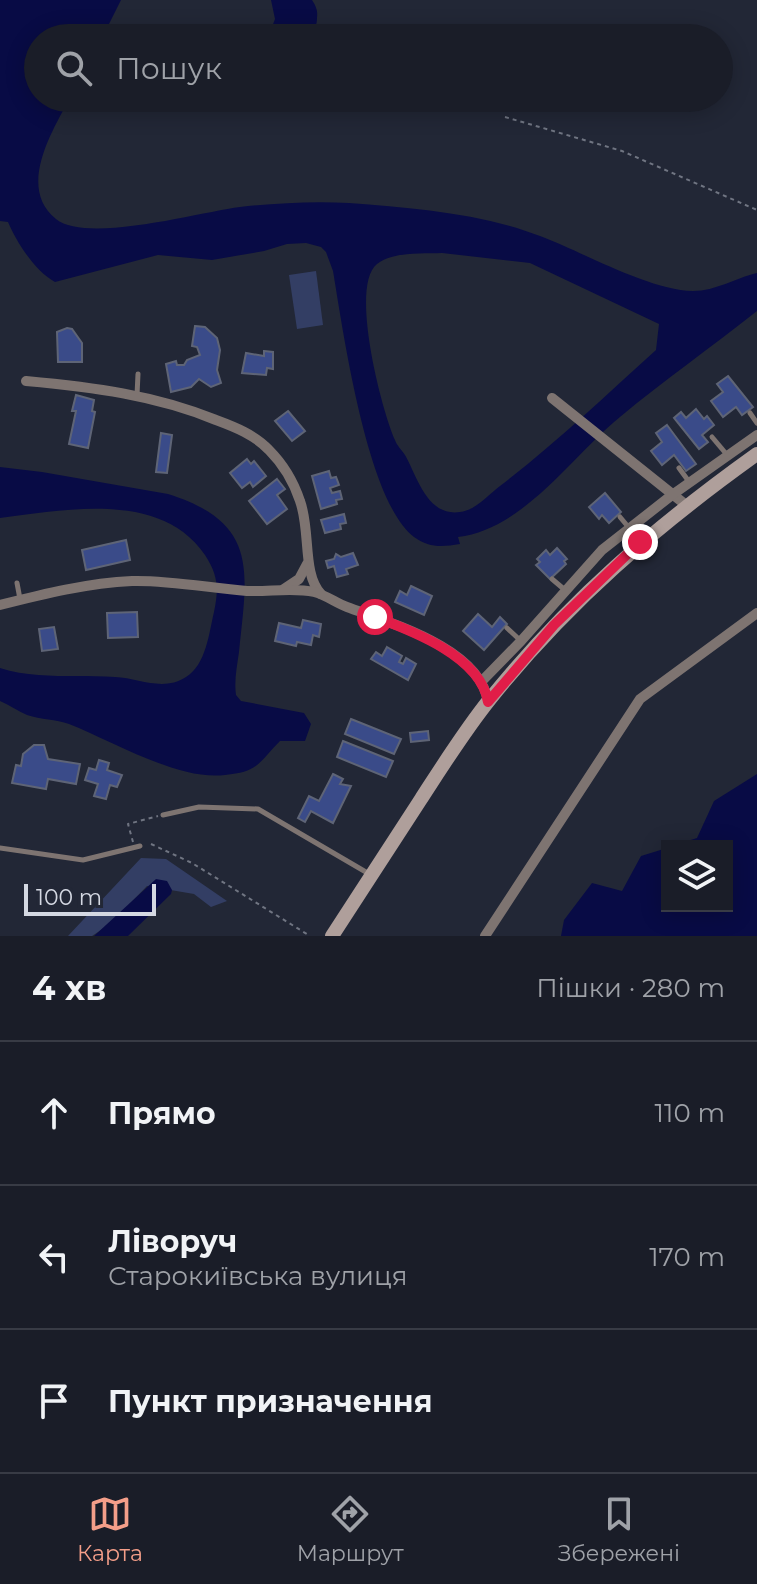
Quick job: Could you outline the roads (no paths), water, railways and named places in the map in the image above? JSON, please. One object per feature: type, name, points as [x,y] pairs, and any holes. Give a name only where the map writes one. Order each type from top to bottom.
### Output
[{"type":"street","points":[[26,381],[169,403],[251,436],[270,450],[287,474],[300,501],[307,528],[310,576],[316,588],[337,603]]},
{"type":"street","points":[[552,398],[686,505]]},
{"type":"street","points":[[481,682],[593,559],[672,495],[757,435]]},
{"type":"street","points":[[332,936],[488,702],[534,647],[592,587],[686,505],[757,454]]},
{"type":"street","points":[[276,590],[299,579],[308,560]]},
{"type":"street","points":[[0,605],[79,587],[129,581],[252,591],[312,592],[425,637],[471,670],[486,689],[488,702]]},
{"type":"street","points":[[485,936],[640,699],[757,613]]},
{"type":"lane","points":[[130,395],[138,374]]},
{"type":"lane","points":[[750,413],[757,423]]},
{"type":"lane","points":[[712,437],[728,457]]},
{"type":"lane","points":[[679,468],[691,483]]},
{"type":"lane","points":[[620,517],[631,530]]},
{"type":"lane","points":[[552,579],[566,590]]},
{"type":"lane","points":[[17,583],[20,600]]},
{"type":"lane","points":[[507,628],[521,641]]},
{"type":"lane","points":[[163,815],[199,807],[258,809],[371,875]]},
{"type":"lane","points":[[0,848],[83,860],[137,846]]}]
